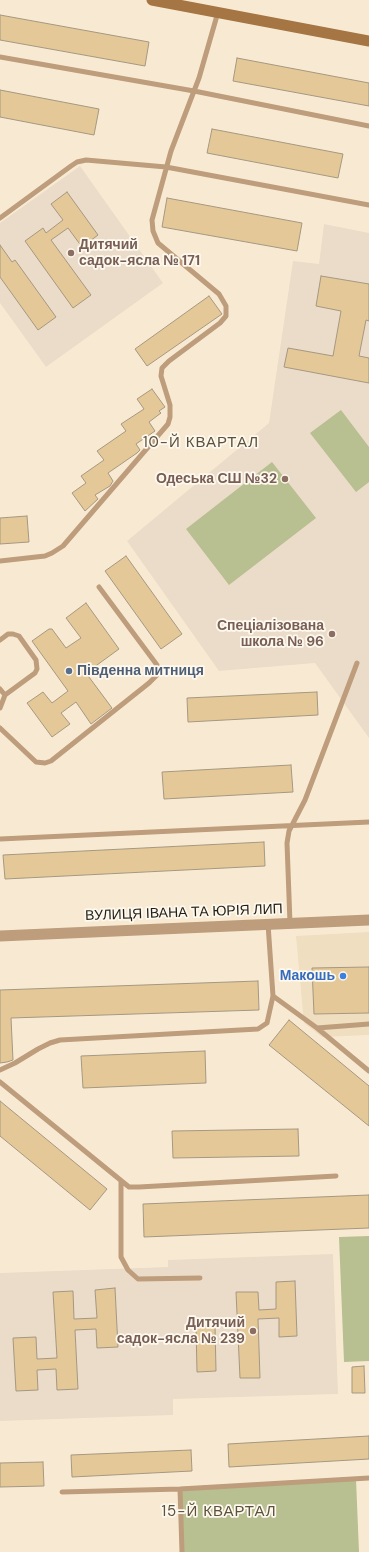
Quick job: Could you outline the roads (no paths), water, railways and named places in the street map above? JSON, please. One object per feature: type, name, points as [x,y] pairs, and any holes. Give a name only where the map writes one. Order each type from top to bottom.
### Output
[{"type":"main road","points":[[152,0],[369,41]]},
{"type":"street","name":"ВУЛИЦЯ ІВАНА ТА ЮРІЯ ЛИП","points":[[0,936],[369,920]]},
{"type":"lane","points":[[0,561],[45,556],[63,546],[168,424],[170,417],[170,405],[161,376],[162,368],[169,361],[220,323],[226,316],[226,306],[219,294],[158,243],[153,231],[152,220],[166,167],[194,91],[218,12]]},
{"type":"lane","points":[[0,57],[194,91],[369,126]]},
{"type":"lane","points":[[0,218],[77,162],[86,160],[166,167],[369,205]]},
{"type":"lane","points":[[0,728],[36,762],[45,763],[52,761],[150,683],[157,675],[157,666],[99,587]]},
{"type":"lane","points":[[0,640],[8,634],[19,636],[36,660],[37,669],[34,673],[5,695],[0,708]]},
{"type":"lane","points":[[290,923],[287,843],[289,831],[305,800],[357,662]]},
{"type":"lane","points":[[0,689],[5,695]]},
{"type":"lane","points":[[0,839],[369,822]]},
{"type":"lane","points":[[0,1070],[44,1046],[60,1040],[258,1029],[267,1023],[273,996],[268,924]]},
{"type":"lane","points":[[273,996],[317,1028],[369,1071]]},
{"type":"lane","points":[[317,1028],[369,1024]]},
{"type":"lane","points":[[0,1082],[129,1187],[336,1176]]},
{"type":"lane","points":[[121,1181],[121,1257],[128,1270],[138,1279],[200,1278]]},
{"type":"lane","points":[[62,1492],[180,1489],[369,1478]]},
{"type":"lane","points":[[180,1489],[182,1552]]},
{"type":"place","name":"Дитячий садок-ясла № 171","points":[[71,253]]},
{"type":"place","name":"Одеська СШ №32","points":[[285,479]]},
{"type":"place","name":"Спеціалізована школа № 96","points":[[332,634]]},
{"type":"place","name":"Південна митниця","points":[[69,671]]},
{"type":"place","name":"Макошь","points":[[343,976]]},
{"type":"place","name":"Дитячий садок-ясла № 239","points":[[253,1331]]},
{"type":"district","name":"10-Й КВАРТАЛ","points":[[201,443]]},
{"type":"district","name":"15-Й КВАРТАЛ","points":[[219,1512]]}]
